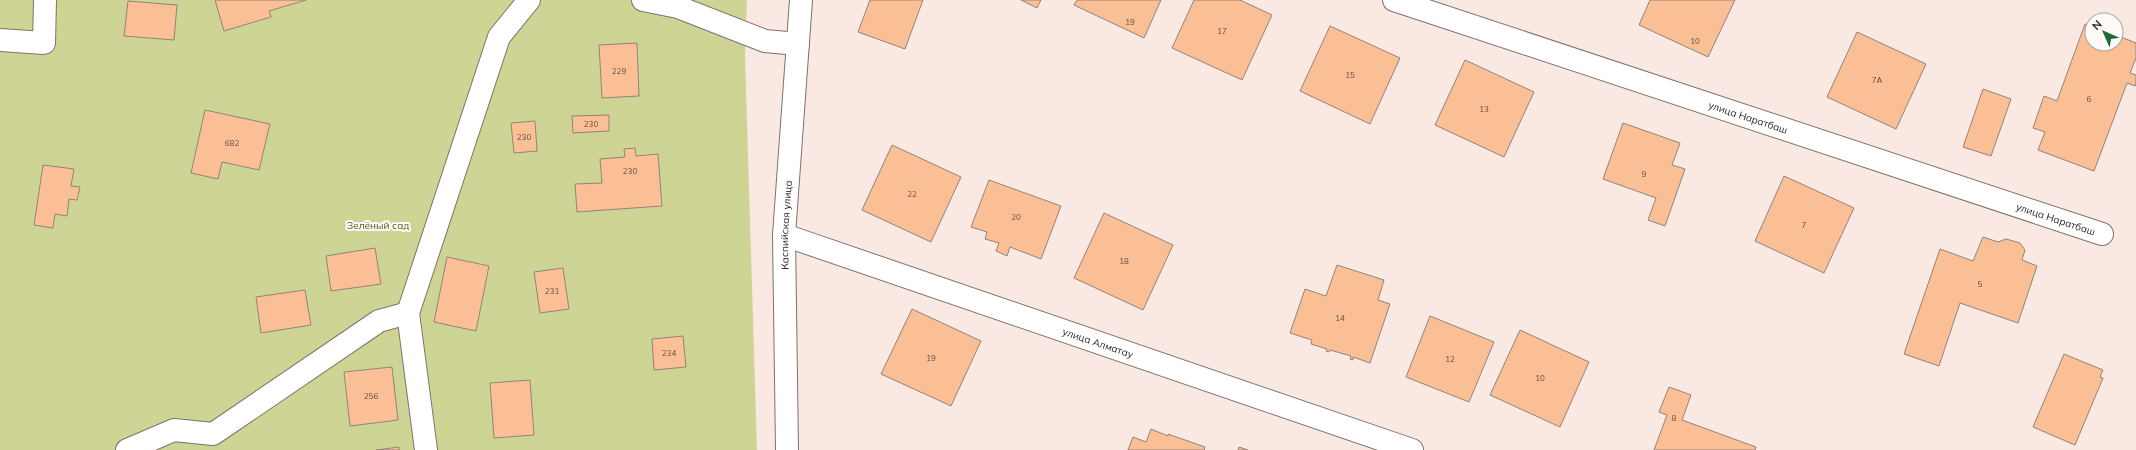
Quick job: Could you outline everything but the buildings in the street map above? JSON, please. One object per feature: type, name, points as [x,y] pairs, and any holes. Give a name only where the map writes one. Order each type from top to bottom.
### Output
[{"type":"street","points":[[0,40],[44,43],[45,0]]},
{"type":"street","points":[[426,450],[408,313],[500,37],[529,0]]},
{"type":"street","points":[[643,0],[678,7],[765,41],[798,44]]},
{"type":"street","name":"Каспийская улица","points":[[786,450],[784,235],[800,0]]},
{"type":"street","name":"улица Наратбаш","points":[[1394,0],[2102,234]]},
{"type":"street","name":"улица Алматау","points":[[784,235],[1412,450]]},
{"type":"street","points":[[128,450],[174,430],[213,434],[379,321],[408,313]]},
{"type":"green space","name":"Зелёный сад","points":[[0,0],[747,0],[745,55],[757,450],[0,450]]}]
